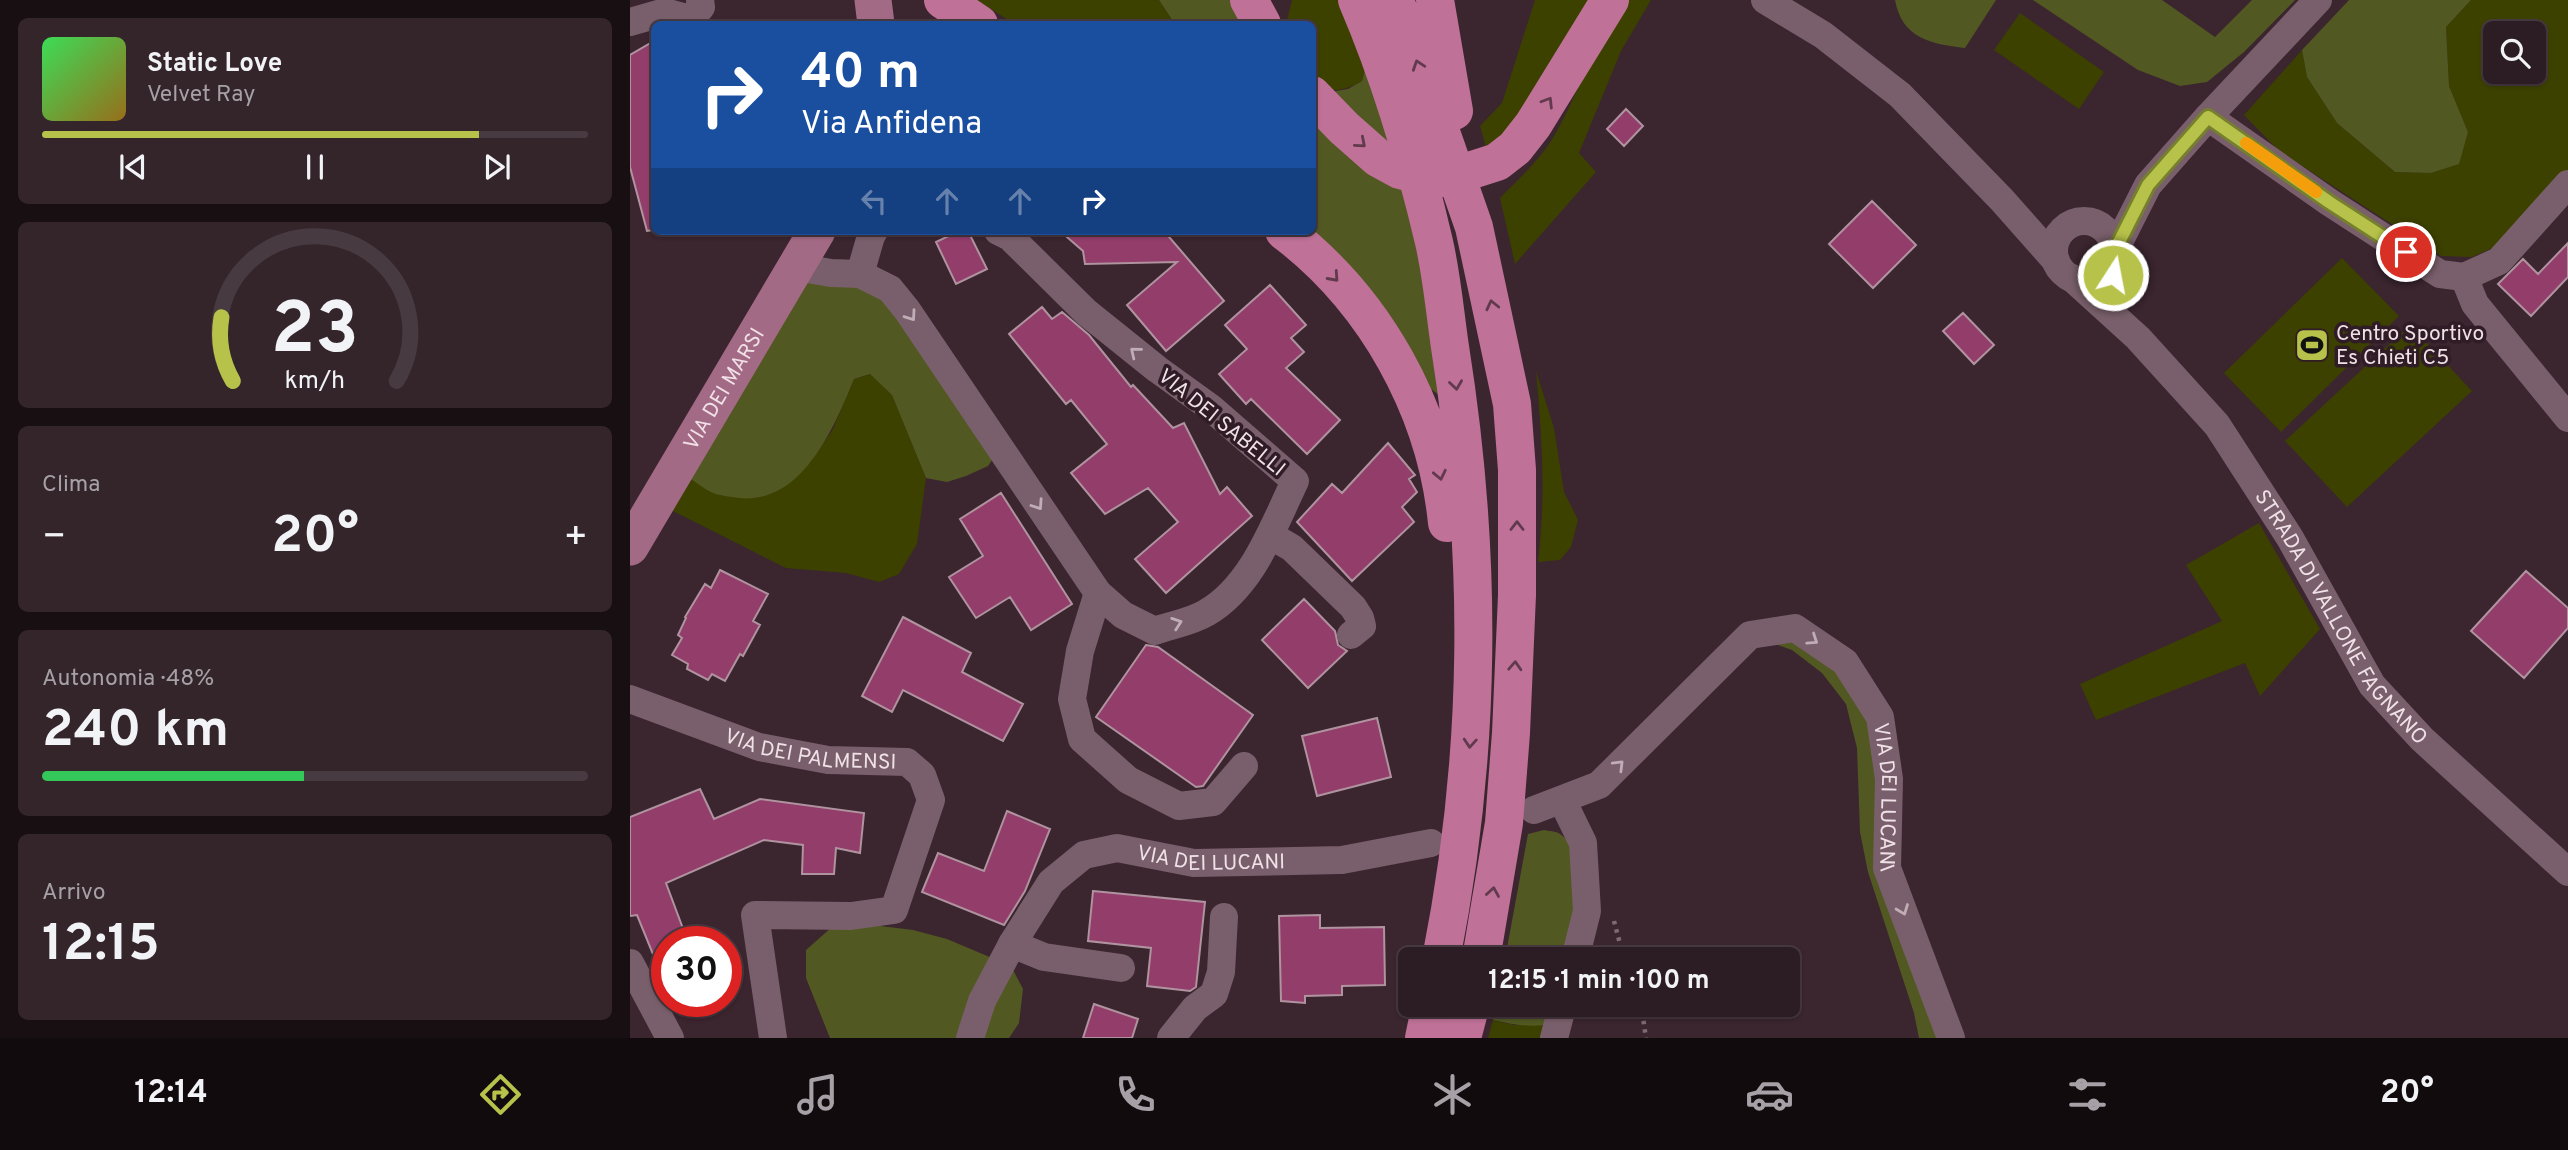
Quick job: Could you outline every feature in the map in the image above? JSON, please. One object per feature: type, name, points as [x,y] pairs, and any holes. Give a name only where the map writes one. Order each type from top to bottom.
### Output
[{"type":"highway","points":[[943,0],[974,21]]},
{"type":"highway","points":[[1249,0],[1261,21]]},
{"type":"highway","points":[[1264,21],[1273,0]]},
{"type":"highway","points":[[1357,0],[1390,89],[1434,245],[1464,437],[1475,626],[1474,687],[1462,827],[1443,947]]},
{"type":"highway","points":[[1395,0],[1474,227]]},
{"type":"highway","points":[[1435,0],[1474,227],[1512,404],[1517,470],[1515,660],[1504,822],[1483,947]]},
{"type":"highway","points":[[1316,99],[1378,158],[1401,170],[1422,176],[1447,178],[1497,162],[1515,148],[1533,125],[1610,0]]},
{"type":"highway","points":[[1289,235],[1333,274],[1358,305],[1400,369],[1419,406],[1436,454],[1444,491],[1451,564],[1475,626]]},
{"type":"highway","points":[[1424,1038],[1428,1017]]},
{"type":"highway","points":[[1462,1038],[1468,1017]]},
{"type":"main road","points":[[873,0],[876,21]]},
{"type":"main road","name":"VIA DEI MARSI","points":[[630,547],[815,235]]},
{"type":"street","points":[[630,22],[665,12],[690,19],[701,7],[700,0]]},
{"type":"street","name":"STRADA DI VALLONE FAGNANO","points":[[1765,0],[1823,36],[1900,95],[2002,200],[2064,270],[2138,338],[2217,425],[2290,538],[2372,685],[2422,739],[2568,872]]},
{"type":"street","points":[[2148,185],[2066,228],[2056,243],[2064,270],[2090,280],[2106,272],[2148,185],[2318,0]]},
{"type":"street","points":[[2208,117],[2329,202],[2440,274],[2463,278],[2499,261],[2568,184]]},
{"type":"street","name":"STRADA DI VALLONE FAGNANO","points":[[2002,200],[2030,213],[2080,222]]},
{"type":"street","points":[[2080,222],[2103,228],[2109,235],[2113,258]]},
{"type":"street","points":[[860,274],[872,235]]},
{"type":"street","name":"VIA DEI SABELLI","points":[[796,267],[831,273],[860,274],[890,289],[907,310],[1098,593],[1123,615],[1154,631],[1205,613],[1235,589],[1270,534],[1295,481],[1211,408],[1086,312],[1006,235]]},
{"type":"street","name":"STRADA DI VALLONE FAGNANO","points":[[2113,258],[2116,292],[2138,338]]},
{"type":"street","points":[[2463,278],[2476,304],[2568,418]]},
{"type":"street","points":[[1270,534],[1292,548],[1353,607],[1362,626],[1351,635]]},
{"type":"street","points":[[1098,593],[1080,651],[1072,699],[1082,739],[1128,780],[1179,806],[1213,802],[1244,765]]},
{"type":"street","name":"VIA DEI LUCANI","points":[[1534,810],[1599,785],[1750,635],[1795,628],[1845,662],[1880,717],[1889,779],[1887,868],[1951,1038]]},
{"type":"street","name":"VIA DEI PALMENSI","points":[[630,699],[759,747],[828,760],[906,762],[922,775],[931,800],[894,910],[851,916],[755,915],[774,1038]]},
{"type":"street","points":[[1562,800],[1583,843],[1587,911],[1578,947]]},
{"type":"street","name":"VIA DEI LUCANI","points":[[970,1038],[982,1001],[1012,944],[1051,882],[1084,855],[1118,848],[1194,863],[1342,860],[1431,843]]},
{"type":"street","points":[[1171,1038],[1195,1008],[1214,993],[1221,972],[1224,917]]},
{"type":"street","points":[[1012,944],[1044,957],[1121,968]]},
{"type":"street","points":[[630,963],[670,1038]]},
{"type":"street","points":[[1554,1038],[1560,1017]]},
{"type":"path","points":[[1643,1017],[1646,1038]]},
{"type":"green space","points":[[976,0],[1159,0],[1173,21],[1010,21]]},
{"type":"green space","points":[[1159,0],[1244,0],[1252,21],[1173,21]]},
{"type":"green space","points":[[1292,0],[1341,0],[1366,66],[1362,81],[1338,90],[1316,89],[1316,21],[1287,21]]},
{"type":"green space","points":[[1535,0],[1598,0],[1489,158],[1480,126],[1502,103]]},
{"type":"green space","points":[[1619,0],[1651,0],[1621,51],[1579,153],[1596,172],[1515,264],[1500,198],[1551,141]]},
{"type":"green space","points":[[1895,0],[1996,0],[1965,48],[1929,41],[1911,31],[1904,23]]},
{"type":"green space","points":[[2033,0],[2162,0],[2215,37],[2252,0],[2295,0],[2244,52],[2207,82],[2180,86],[2138,70]]},
{"type":"green space","points":[[2349,0],[2471,0],[2446,27],[2449,86],[2468,132],[2459,164],[2431,173],[2395,172],[2337,123],[2307,77],[2302,50]]},
{"type":"green space","points":[[2471,0],[2568,0],[2568,171],[2517,237],[2472,257],[2441,256],[2279,151],[2244,115],[2302,50],[2307,77],[2337,123],[2395,172],[2431,173],[2458,164],[2468,132],[2449,86],[2446,27]]},
{"type":"green space","points":[[2020,13],[2104,72],[2079,109],[1994,50]]},
{"type":"green space","points":[[1366,66],[1394,148],[1330,92],[1348,89],[1362,81]]},
{"type":"green space","points":[[1316,109],[1400,179],[1426,290],[1439,395],[1427,386],[1315,235]]},
{"type":"green space","name":"Centro Sportivo Es Chieti C5","points":[[2342,258],[2399,316],[2281,432],[2224,373]]},
{"type":"green space","points":[[808,276],[863,280],[891,301],[995,456],[988,466],[947,482],[926,478],[892,395],[870,374],[854,379],[836,421],[811,462],[795,479],[777,491],[756,498],[718,495],[688,477]]},
{"type":"green space","points":[[2410,325],[2472,391],[2347,507],[2285,441]]},
{"type":"green space","points":[[1536,371],[1554,428],[1564,492],[1578,520],[1571,547],[1560,560],[1538,562],[1542,466]]},
{"type":"green space","points":[[871,374],[892,395],[926,478],[917,544],[899,574],[879,582],[846,573],[786,568],[671,510],[688,477],[809,464],[832,431],[854,379]]},
{"type":"green space","points":[[2259,523],[2320,629],[2260,696],[2245,663],[2096,720],[2080,684],[2222,621],[2186,565]]},
{"type":"green space","points":[[1789,637],[1845,674],[1868,710],[1881,809],[1942,1038],[1919,1038],[1914,1013],[1868,872],[1860,832],[1857,748],[1846,704],[1822,673],[1792,650],[1764,640]]},
{"type":"green space","points":[[1544,830],[1554,832],[1570,844],[1578,874],[1578,892],[1570,947],[1507,947],[1528,834]]},
{"type":"green space","points":[[872,925],[913,930],[947,939],[1011,966],[1023,989],[1019,1023],[1009,1038],[830,1038],[806,978],[806,950],[832,927]]},
{"type":"green space","points":[[1494,1017],[1550,1017],[1545,1025],[1531,1026],[1493,1020]]},
{"type":"green space","points":[[1493,1020],[1514,1025],[1545,1025],[1549,1038],[1488,1038]]},
{"type":"building","points":[[651,43],[651,230],[647,231],[630,167],[630,55]]},
{"type":"building","points":[[1626,109],[1643,126],[1624,146],[1607,129]]},
{"type":"building","points":[[1872,201],[1916,245],[1873,288],[1829,244]]},
{"type":"building","points":[[951,235],[970,235],[987,269],[956,284],[936,242]]},
{"type":"building","points":[[1065,235],[1167,235],[1224,301],[1166,351],[1127,305],[1177,262],[1085,264],[1083,251]]},
{"type":"building","points":[[2568,243],[2568,277],[2531,316],[2498,284],[2523,259],[2538,274]]},
{"type":"building","points":[[1270,285],[1306,325],[1291,338],[1304,352],[1286,368],[1340,420],[1307,454],[1251,399],[1246,404],[1219,374],[1247,349],[1225,325]]},
{"type":"building","points":[[1042,307],[1052,319],[1062,312],[1089,335],[1131,387],[1133,385],[1173,428],[1184,423],[1220,494],[1227,487],[1252,516],[1166,593],[1135,559],[1178,522],[1148,488],[1105,514],[1071,473],[1107,444],[1071,400],[1066,404],[1009,334]]},
{"type":"building","points":[[1963,313],[1994,345],[1974,364],[1943,331]]},
{"type":"building","points":[[1388,443],[1415,475],[1409,479],[1417,492],[1402,507],[1414,522],[1352,581],[1297,522],[1332,484],[1342,493]]},
{"type":"building","points":[[1001,493],[1072,604],[1031,630],[1010,597],[976,618],[949,577],[983,556],[960,519]]},
{"type":"building","points":[[720,570],[768,594],[753,621],[760,625],[725,681],[712,674],[708,680],[687,669],[688,664],[672,655],[682,638],[678,635],[685,617],[705,584],[711,588]]},
{"type":"building","points":[[2526,571],[2568,608],[2568,628],[2524,678],[2471,631]]},
{"type":"building","points":[[1304,599],[1335,631],[1338,645],[1347,651],[1308,688],[1262,640]]},
{"type":"building","points":[[903,617],[971,653],[962,672],[1023,704],[1003,741],[903,690],[892,712],[862,696]]},
{"type":"building","points":[[1146,645],[1158,647],[1253,715],[1203,786],[1196,787],[1096,717]]},
{"type":"building","points":[[1377,718],[1391,777],[1317,796],[1302,736]]},
{"type":"building","points":[[700,789],[714,819],[760,799],[864,813],[860,853],[836,848],[834,874],[802,874],[803,845],[764,840],[666,883],[682,926],[651,926],[651,949],[637,915],[630,916],[630,817]]},
{"type":"building","points":[[1007,811],[1050,829],[1025,891],[1004,925],[922,892],[938,853],[984,871]]},
{"type":"building","points":[[1093,891],[1205,902],[1196,987],[1190,991],[1147,986],[1151,948],[1088,941]]},
{"type":"building","points":[[1320,915],[1320,928],[1384,927],[1385,985],[1342,986],[1342,995],[1305,996],[1305,1003],[1281,1001],[1279,916]]},
{"type":"building","points":[[1094,1004],[1138,1019],[1132,1038],[1083,1038]]},
{"type":"slow traffic","points":[[2246,143],[2316,192]]},
{"type":"place","name":"Centro Sportivo Es Chieti C5","points":[[2312,345]]},
{"type":"route","points":[[2113,275],[2114,252],[2148,185],[2208,117],[2406,252]]}]
